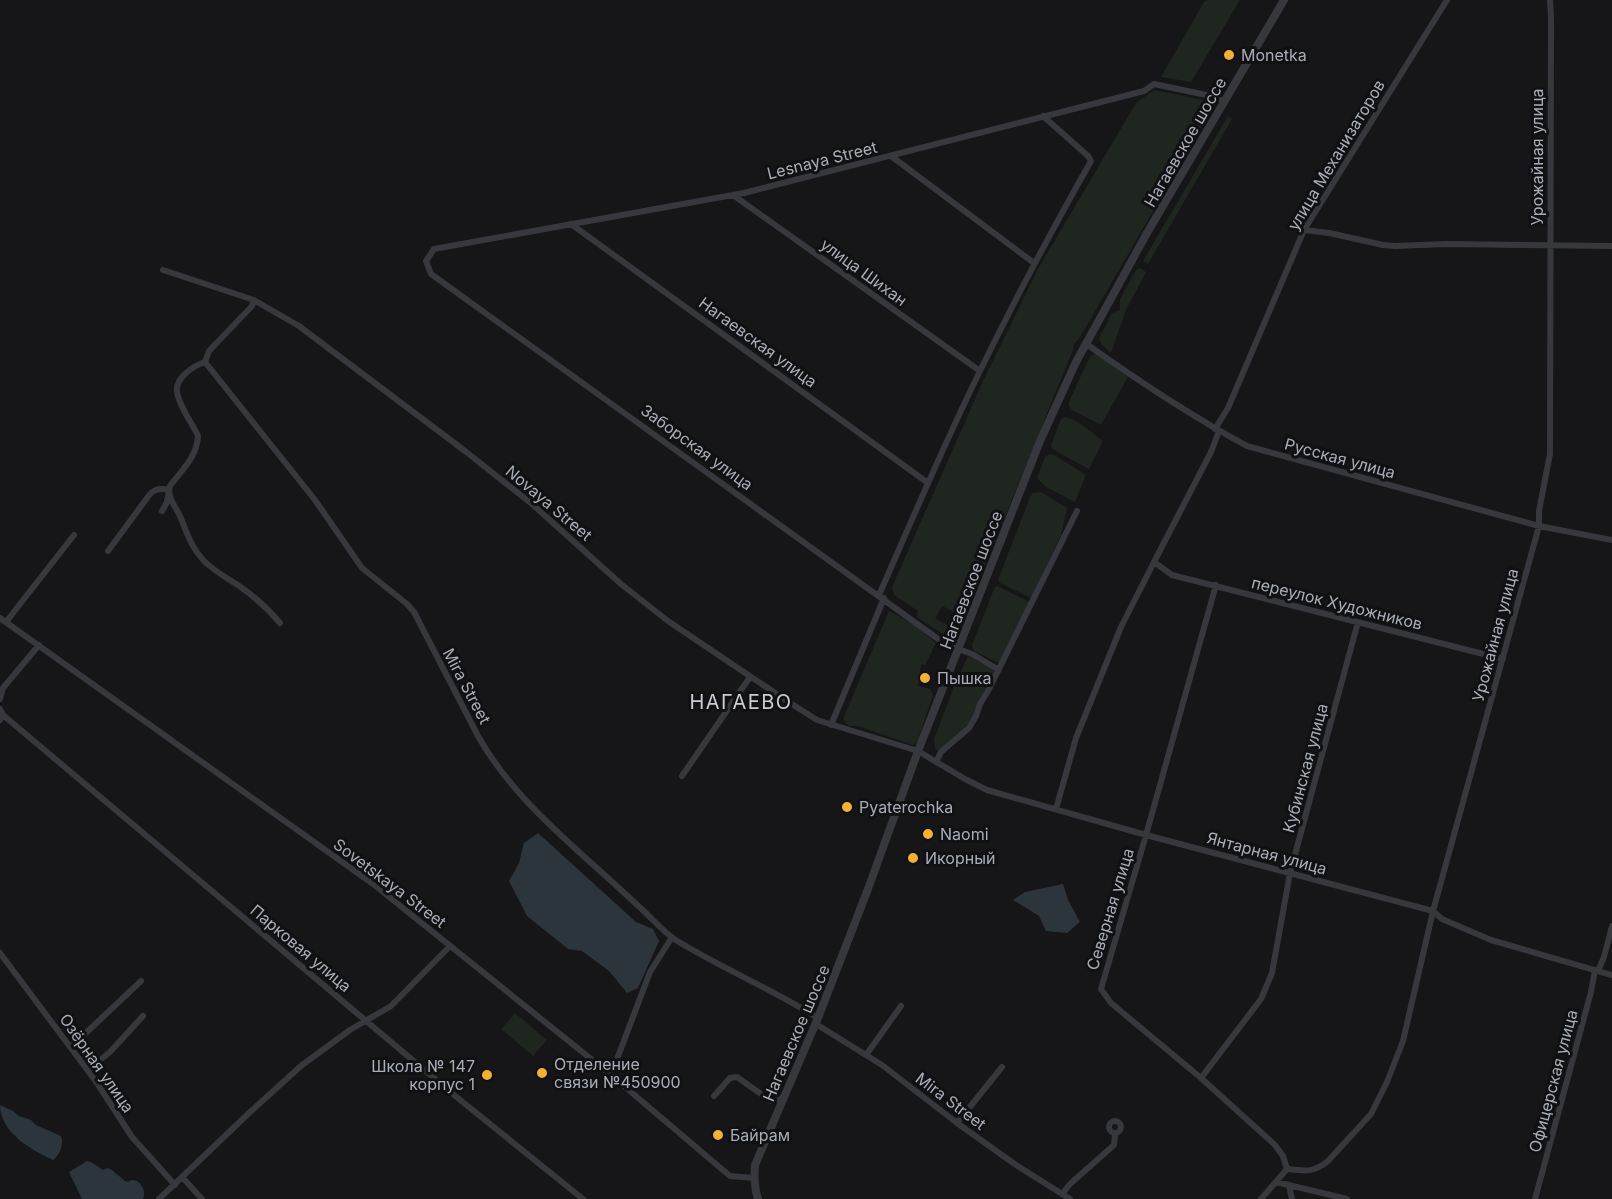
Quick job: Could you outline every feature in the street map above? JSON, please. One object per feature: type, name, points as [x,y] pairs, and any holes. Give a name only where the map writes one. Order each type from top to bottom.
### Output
[{"type":"street","name":"Нагаевское шоссе","points":[[758,1199],[753,1178],[755,1165],[817,1021],[918,751],[1040,441],[1085,343],[1284,0]]},
{"type":"street","name":"улица Механизаторов","points":[[1056,809],[1076,738],[1121,627],[1211,452],[1217,430],[1304,230],[1447,0]]},
{"type":"street","name":"Урожайная улица","points":[[1287,1169],[1310,1171],[1320,1168],[1371,1114],[1387,1082],[1403,1041],[1433,912],[1539,526],[1539,511],[1550,454],[1550,0]]},
{"type":"street","name":"Lesnaya Street","points":[[426,261],[434,249],[733,195],[1144,91],[1154,84],[1216,97],[1224,102]]},
{"type":"street","points":[[831,725],[928,483],[1034,263],[1091,161],[1043,116]]},
{"type":"street","points":[[891,156],[1034,263]]},
{"type":"street","name":"улица Шихан","points":[[733,195],[980,371]]},
{"type":"street","name":"Нагаевская улица","points":[[571,224],[928,483]]},
{"type":"street","points":[[1304,230],[1395,246],[1446,244],[1612,246]]},
{"type":"street","name":"Заборская улица","points":[[426,261],[432,274],[945,644],[972,654],[999,670]]},
{"type":"street","name":"Novaya Street","points":[[163,270],[254,300],[299,326],[532,504],[621,584],[668,621],[817,720],[918,751]]},
{"type":"street","points":[[162,511],[167,504],[170,486],[192,458],[198,442],[198,436],[177,391],[178,385],[186,372],[205,362],[208,351],[252,306],[254,300]]},
{"type":"street","name":"Русская улица","points":[[1085,343],[1130,375],[1217,430],[1247,446],[1539,526],[1612,540]]},
{"type":"street","name":"Mira Street","points":[[205,362],[315,500],[362,568],[414,612],[489,755],[538,812],[672,937],[795,1004],[882,1065],[957,1124],[1070,1199]]},
{"type":"street","points":[[108,551],[150,494],[159,489],[169,490]]},
{"type":"street","points":[[169,490],[190,541],[202,557],[220,574],[244,590],[280,623]]},
{"type":"street","points":[[936,762],[941,752],[969,728],[1077,511]]},
{"type":"street","points":[[3,620],[74,535]]},
{"type":"street","name":"переулок Художников","points":[[1154,562],[1172,575],[1503,659]]},
{"type":"street","name":"Северная улица","points":[[1216,585],[1101,989],[1111,1004],[1202,1078],[1275,1145],[1287,1169]]},
{"type":"street","name":"Sovetskaya Street","points":[[3,620],[373,884],[610,1075],[730,1176],[753,1178]]},
{"type":"street","name":"Кубинская улица","points":[[1202,1078],[1261,999],[1272,973],[1290,873],[1358,622]]},
{"type":"street","points":[[0,699],[3,688],[39,645]]},
{"type":"street","points":[[682,776],[750,677]]},
{"type":"street","name":"Парковая улица","points":[[1,715],[454,1095],[583,1199]]},
{"type":"street","name":"Янтарная улица","points":[[918,751],[987,790],[1433,912],[1442,919],[1491,940],[1612,975]]},
{"type":"street","name":"Офицерская улица","points":[[1535,1199],[1597,971],[1604,957],[1612,926]]},
{"type":"street","points":[[610,1075],[650,972],[672,937]]},
{"type":"street","points":[[159,1199],[302,1065],[322,1049],[391,1006],[450,946]]},
{"type":"street","name":"Озёрная улица","points":[[0,953],[88,1070],[132,1137],[175,1185]]},
{"type":"street","points":[[71,1047],[141,981]]},
{"type":"street","points":[[866,1055],[901,1006]]},
{"type":"street","points":[[88,1070],[110,1052],[144,1016]]},
{"type":"street","points":[[957,1124],[1002,1067]]},
{"type":"street","points":[[714,1096],[730,1078],[736,1077],[771,1101],[783,1098]]},
{"type":"street","points":[[1062,1194],[1114,1145],[1115,1134]]},
{"type":"street","points":[[1261,1199],[1287,1169]]},
{"type":"street","points":[[183,1178],[202,1199]]},
{"type":"street","points":[[1276,1182],[1347,1199]]},
{"type":"street","points":[[1289,1185],[1292,1199]]},
{"type":"shaded area","points":[[1240,0],[1191,82],[1161,77],[1204,2]]},
{"type":"shaded area","points":[[1154,90],[1208,101],[1214,106],[1074,344],[964,617],[942,606],[935,619],[958,630],[958,638],[952,640],[917,617],[918,611],[894,595],[892,587],[983,381],[1038,269],[1136,103]]},
{"type":"shaded area","points":[[1228,116],[1232,119],[1148,264],[1143,261]]},
{"type":"shaded area","points":[[1140,268],[1146,272],[1126,310],[1111,353],[1102,345],[1099,338],[1112,313],[1120,310],[1120,299],[1136,270]]},
{"type":"shaded area","points":[[1093,354],[1128,377],[1101,425],[1072,410],[1069,406],[1089,358]]},
{"type":"shaded area","points":[[1063,417],[1079,423],[1103,441],[1089,469],[1054,450],[1051,446]]},
{"type":"shaded area","points":[[1050,454],[1086,475],[1075,502],[1046,487],[1037,478],[1045,457]]},
{"type":"shaded area","points":[[1041,492],[1067,508],[1061,535],[1031,598],[998,580],[1030,497],[1032,493]]},
{"type":"shaded area","points":[[997,586],[1030,602],[999,663],[974,651],[972,645]]},
{"type":"shaded area","points":[[889,611],[916,626],[936,643],[925,665],[921,664],[918,686],[930,689],[933,695],[917,742],[913,745],[858,726],[849,726],[843,719]]},
{"type":"shaded area","points":[[968,656],[995,671],[970,722],[957,737],[938,751],[935,748],[934,739]]},
{"type":"shaded area","points":[[538,833],[636,922],[653,929],[659,941],[638,988],[627,993],[609,971],[582,951],[568,949],[527,916],[509,881],[519,863],[524,843]]},
{"type":"shaded area","points":[[1063,884],[1068,900],[1080,922],[1067,933],[1046,931],[1039,916],[1013,900],[1025,892]]},
{"type":"shaded area","points":[[515,1013],[547,1040],[533,1056],[501,1029]]},
{"type":"shaded area","points":[[0,1105],[61,1136],[62,1146],[53,1160],[18,1139],[11,1132],[1,1115]]},
{"type":"shaded area","points":[[87,1161],[103,1170],[108,1168],[127,1182],[137,1181],[143,1189],[143,1199],[82,1199],[69,1172]]},
{"type":"place","name":"Monetka","points":[[1229,55]]},
{"type":"place","name":"Пышка","points":[[925,678]]},
{"type":"place","name":"Pyaterochka","points":[[847,807]]},
{"type":"place","name":"Naomi","points":[[928,834]]},
{"type":"place","name":"Икорный","points":[[913,858]]},
{"type":"place","name":"Отделение связи №450900","points":[[542,1073]]},
{"type":"place","name":"Школа № 147 корпус 1","points":[[487,1075]]},
{"type":"place","name":"Байрам","points":[[718,1135]]},
{"type":"district","name":"НАГАЕВО","points":[[741,702]]}]
